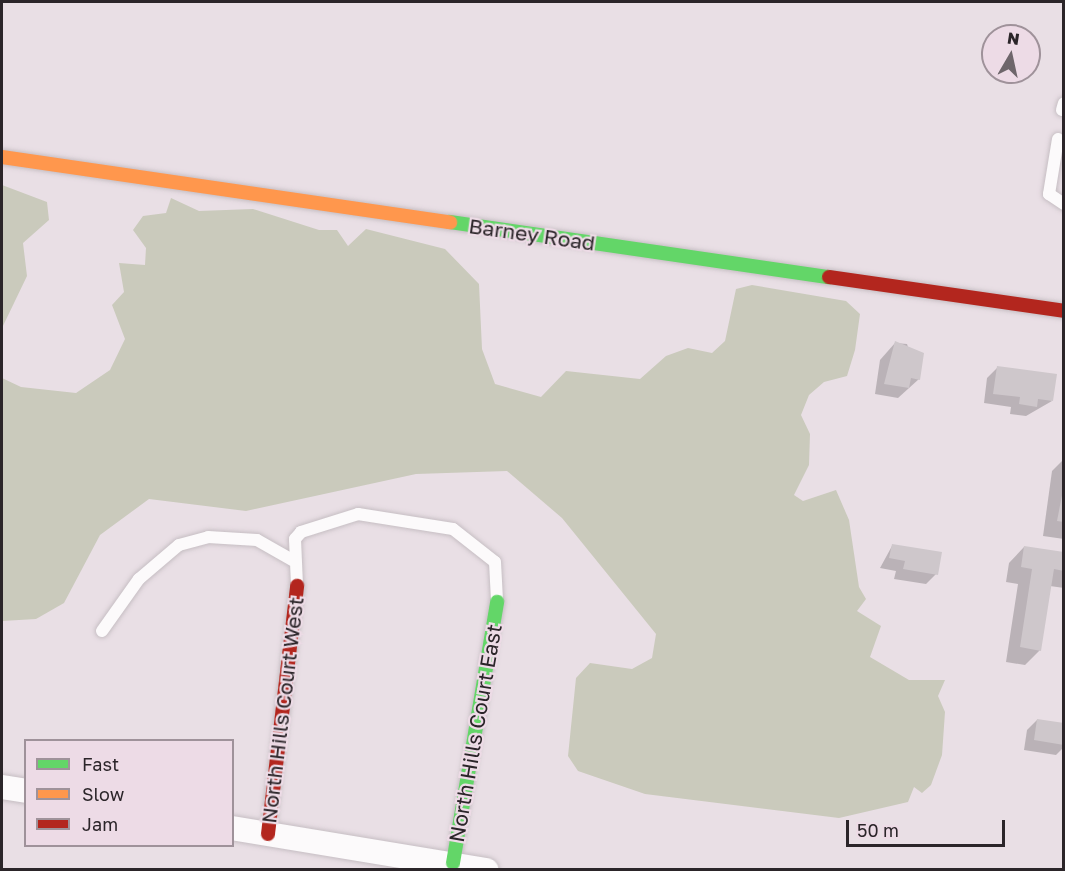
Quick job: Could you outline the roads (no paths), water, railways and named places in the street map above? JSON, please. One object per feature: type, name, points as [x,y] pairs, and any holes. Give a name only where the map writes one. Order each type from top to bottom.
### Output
[{"type":"street","name":"Barney Road","points":[[2,157],[1064,311]]},
{"type":"street","name":"North Hills Court West","points":[[268,834],[297,586]]},
{"type":"street","name":"North Hills Court East","points":[[453,863],[497,602]]},
{"type":"street","points":[[2,787],[24,791]]},
{"type":"street","points":[[234,828],[487,870]]},
{"type":"lane","points":[[1058,139],[1050,194],[1064,204]]},
{"type":"lane","points":[[297,586],[294,561],[295,539],[312,527],[358,514],[404,518],[453,529],[482,549],[495,562],[497,602]]},
{"type":"lane","points":[[102,631],[138,579],[179,545],[208,537],[258,540],[294,561]]}]
